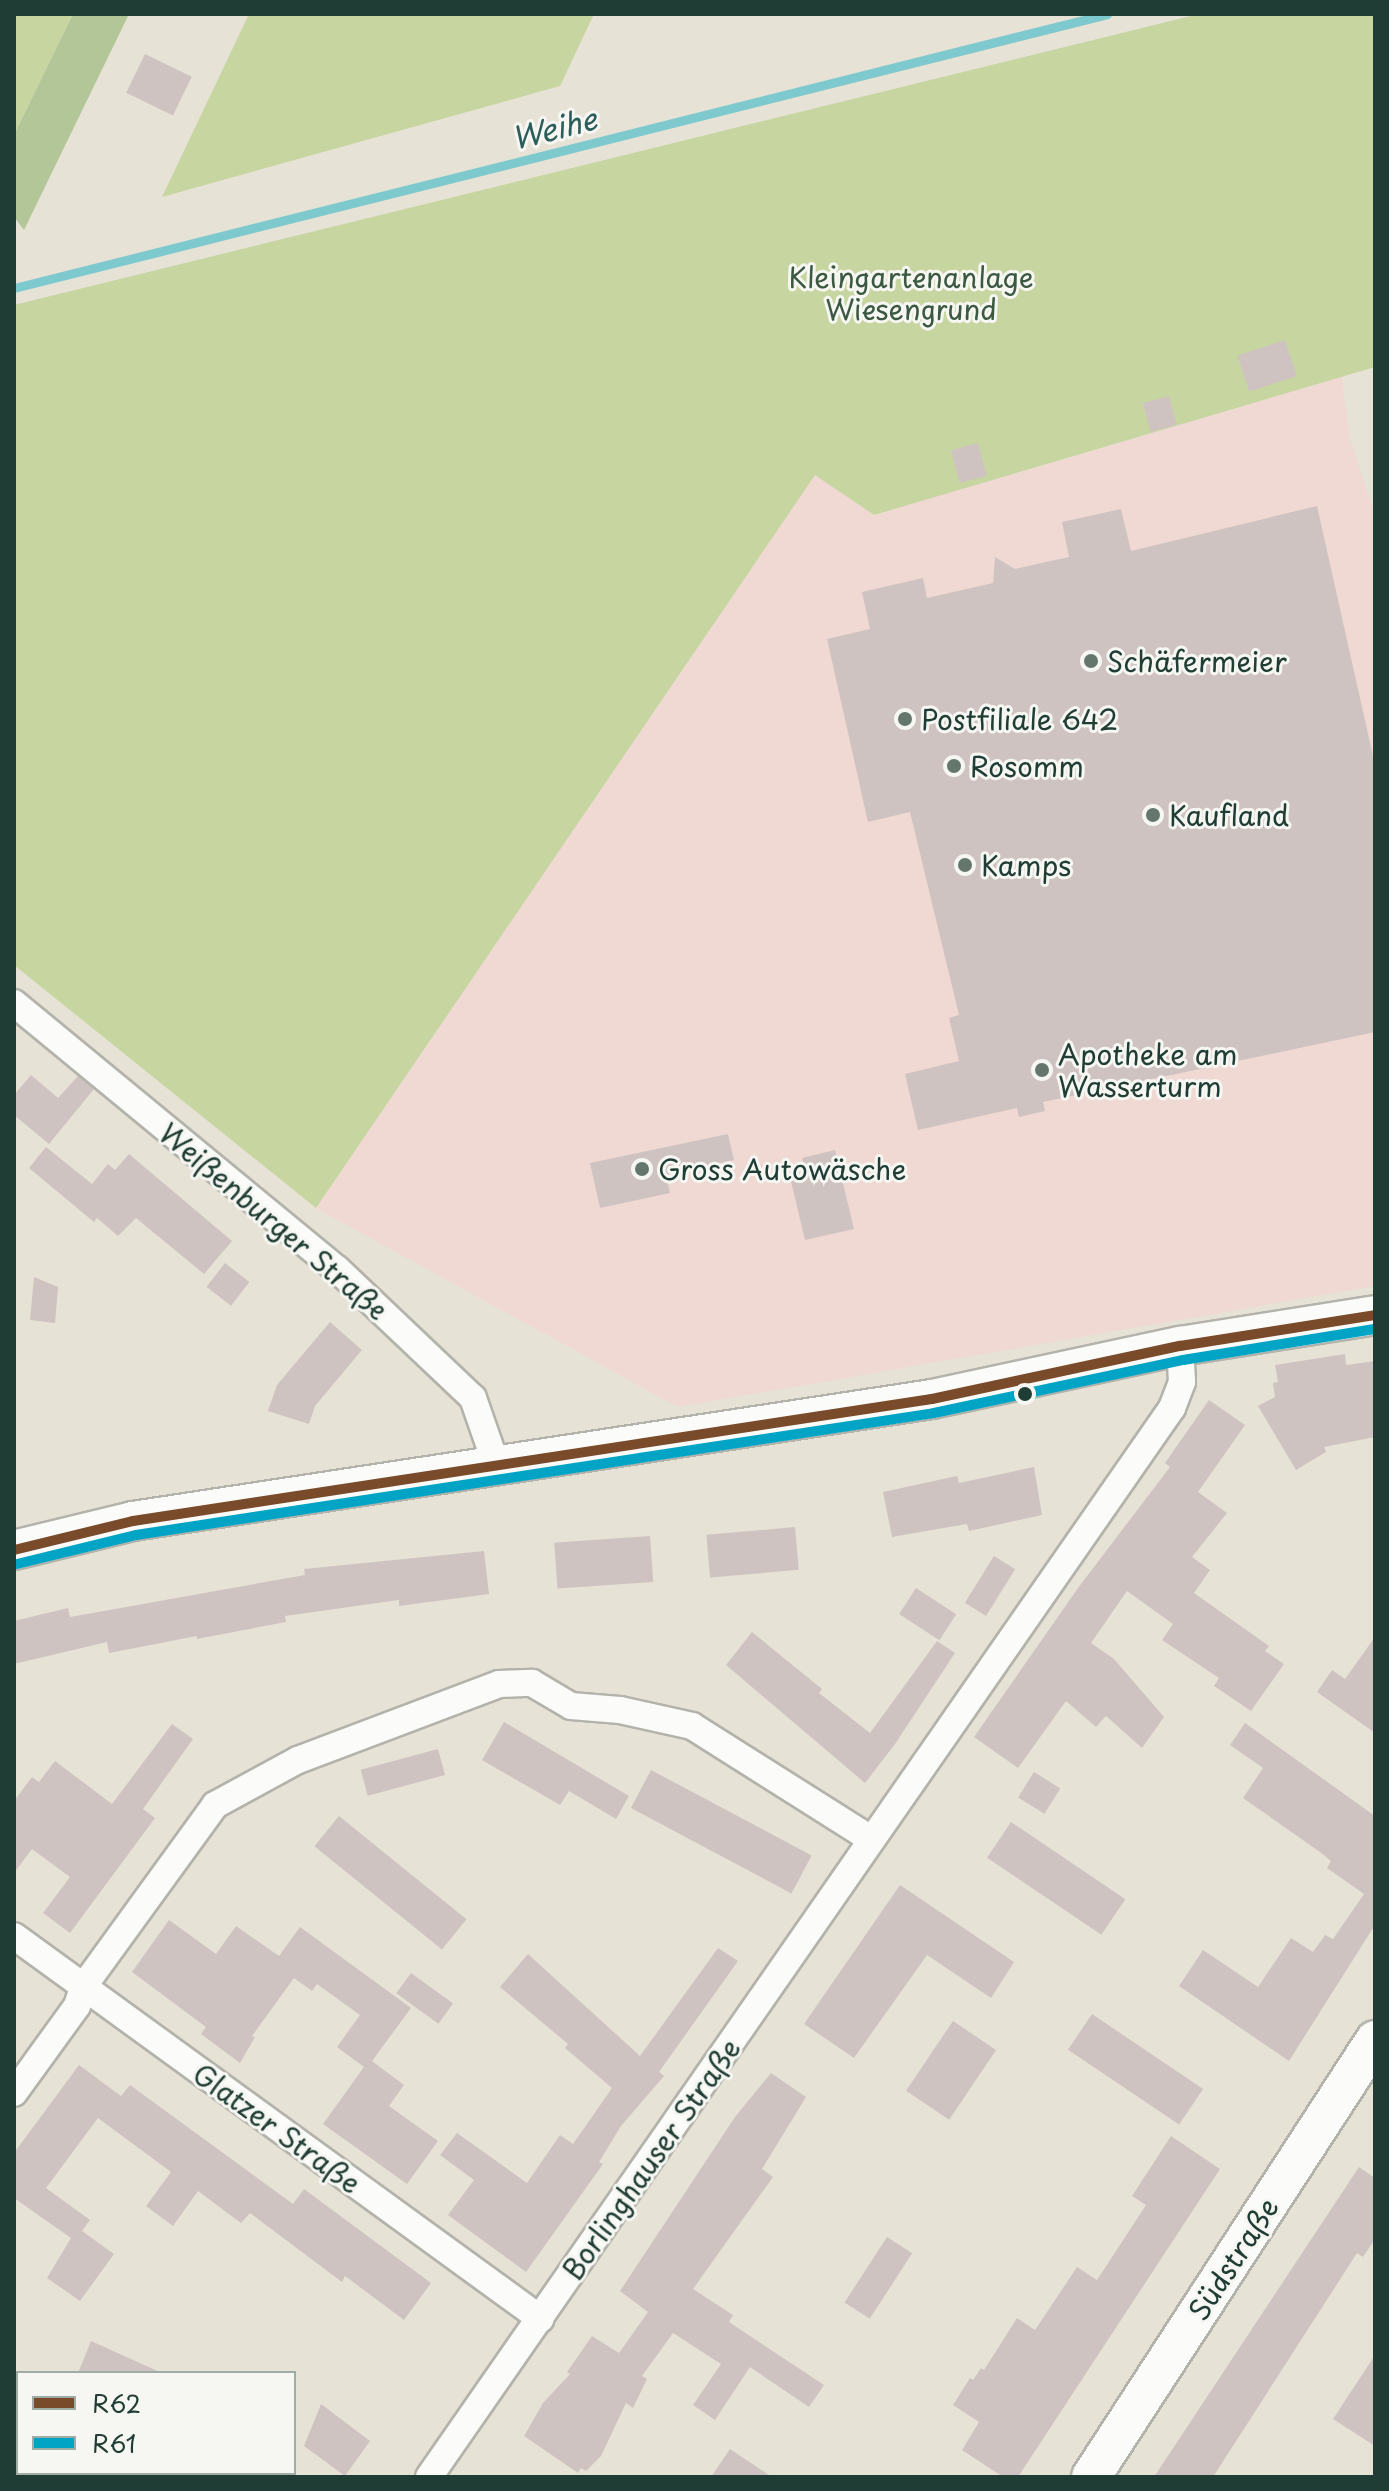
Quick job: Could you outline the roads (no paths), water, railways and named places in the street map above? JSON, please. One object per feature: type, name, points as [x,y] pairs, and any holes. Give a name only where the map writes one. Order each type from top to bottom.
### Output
[{"type":"street","name":"Weißenburger Straße","points":[[14,1003],[337,1269],[462,1387],[473,1398],[497,1467]]},
{"type":"street","points":[[14,1550],[133,1521],[932,1399],[1180,1346],[1375,1315]]},
{"type":"street","name":"Borlinghauser Straße","points":[[429,2477],[1172,1408],[1182,1382],[1180,1346]]},
{"type":"street","points":[[14,2093],[77,2006],[83,1987],[215,1805],[298,1760],[499,1684],[532,1683],[571,1706],[620,1710],[692,1726],[871,1839]]},
{"type":"street","name":"Glatzer Straße","points":[[14,1936],[541,2319]]},
{"type":"street","name":"Südstraße","points":[[1091,2477],[1375,2040]]},
{"type":"waterway","name":"Weihe","points":[[14,288],[1107,14]]},
{"type":"place","name":"Schäfermeier","points":[[1091,661]]},
{"type":"place","name":"Postfiliale 642","points":[[905,719]]},
{"type":"place","name":"Rosomm","points":[[954,766]]},
{"type":"place","name":"Kaufland","points":[[1153,815]]},
{"type":"place","name":"Kamps","points":[[965,865]]},
{"type":"place","name":"Apotheke am Wasserturm","points":[[1042,1070]]},
{"type":"place","name":"Gross Autowäsche","points":[[642,1169]]},
{"type":"park label","name":"Kleingartenanlage Wiesengrund","points":[[911,293]]}]
